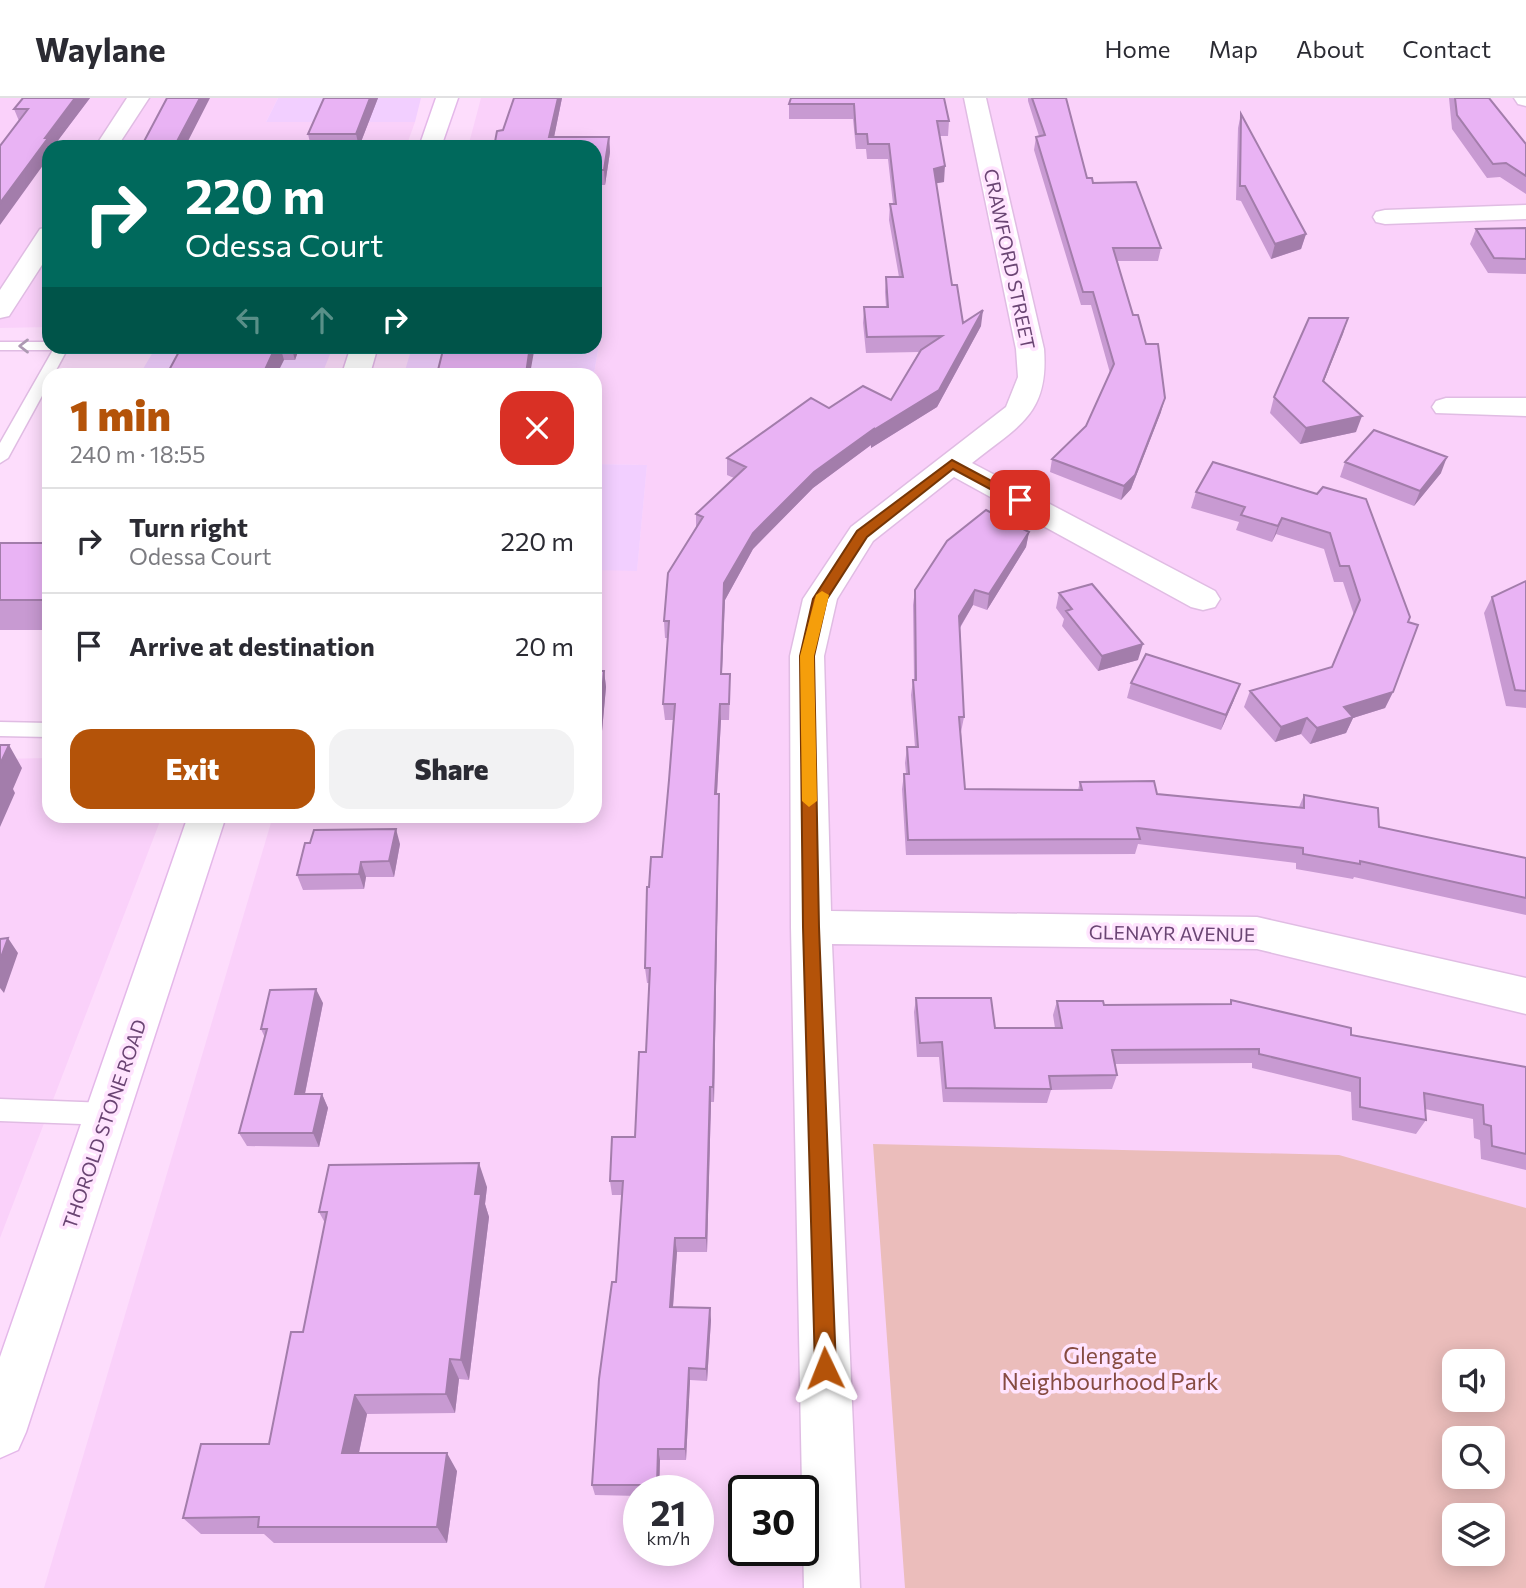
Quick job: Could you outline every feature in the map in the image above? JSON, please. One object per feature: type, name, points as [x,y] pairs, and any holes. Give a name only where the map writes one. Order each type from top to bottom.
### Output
[{"type":"street","points":[[111,140],[138,98]]},
{"type":"street","points":[[432,140],[447,98]]},
{"type":"street","name":"CRAWFORD STREET","points":[[832,1588],[811,927],[807,656],[820,599],[862,534],[1019,411],[1032,377],[1030,349],[975,98]]},
{"type":"street","points":[[1385,217],[1526,212]]},
{"type":"street","points":[[0,310],[10,280],[42,242]]},
{"type":"street","points":[[1446,407],[1526,407]]},
{"type":"street","points":[[952,464],[1203,599]]},
{"type":"street","name":"THOROLD STONE ROAD","points":[[0,1432],[205,823]]},
{"type":"street","name":"GLENAYR AVENUE","points":[[811,927],[1257,933],[1526,996]]},
{"type":"lane","points":[[0,346],[42,346]]},
{"type":"lane","points":[[0,458],[42,382]]},
{"type":"lane","points":[[1,728],[42,730]]},
{"type":"lane","points":[[0,1110],[108,1115]]},
{"type":"shaded area","points":[[0,98],[278,98],[266,122],[415,122],[409,140],[42,140],[42,327],[0,328]]},
{"type":"shaded area","points":[[278,98],[421,98],[415,122],[266,122]]},
{"type":"shaded area","points":[[481,98],[1526,98],[1526,1588],[44,1588],[271,823],[602,823],[602,570],[637,570],[647,465],[602,464],[602,368],[595,368],[597,354],[602,354],[602,140],[470,140]]},
{"type":"shaded area","points":[[152,354],[330,354],[324,368],[144,368]]},
{"type":"shaded area","points":[[410,354],[597,354],[595,368],[406,368]]},
{"type":"shaded area","points":[[602,464],[647,465],[637,571],[602,570]]},
{"type":"shaded area","points":[[42,758],[42,823],[159,823],[0,1238],[0,759]]},
{"type":"green space","name":"Glengate Neighbourhood Park","points":[[873,1144],[1339,1155],[1526,1208],[1526,1588],[905,1588]]},
{"type":"building","points":[[23,98],[75,98],[45,138],[48,138],[47,140],[42,140],[42,146],[0,203],[0,146],[28,109],[14,109]]},
{"type":"building","points":[[167,98],[200,98],[178,140],[145,140]]},
{"type":"building","points":[[324,98],[370,98],[356,134],[308,134]]},
{"type":"building","points":[[514,98],[558,98],[549,137],[609,137],[604,170],[602,140],[495,140],[497,131],[503,130]]},
{"type":"building","points":[[791,98],[944,98],[949,121],[937,121],[945,166],[934,169],[952,285],[957,285],[963,323],[983,310],[939,390],[872,431],[875,428],[814,472],[753,533],[724,583],[721,674],[730,674],[729,704],[720,704],[715,794],[719,794],[713,1087],[710,1087],[706,1238],[675,1238],[670,1307],[710,1308],[706,1369],[689,1368],[685,1449],[658,1449],[657,1475],[623,1475],[623,1485],[592,1485],[599,1379],[612,1282],[616,1282],[623,1181],[610,1181],[612,1137],[635,1137],[639,1052],[646,1052],[650,968],[645,968],[647,887],[651,857],[662,857],[669,780],[675,704],[663,704],[669,621],[664,621],[668,573],[703,517],[696,514],[746,467],[727,458],[811,398],[829,408],[863,386],[891,400],[921,350],[942,336],[867,337],[864,307],[888,307],[886,277],[903,277],[890,204],[896,204],[889,144],[868,144],[867,134],[856,134],[854,104],[789,104]]},
{"type":"building","points":[[1032,98],[1066,98],[1087,178],[1092,178],[1093,183],[1136,182],[1161,248],[1113,248],[1133,315],[1138,315],[1146,344],[1158,344],[1165,398],[1135,475],[1124,486],[1052,459],[1086,426],[1114,364],[1093,292],[1083,292],[1036,137],[1045,135]]},
{"type":"building","points":[[1455,98],[1489,98],[1526,144],[1526,176],[1506,163],[1493,164],[1457,115]]},
{"type":"building","points":[[1241,114],[1306,234],[1275,244],[1245,186],[1240,186]]},
{"type":"building","points":[[1526,228],[1526,259],[1494,258],[1476,229]]},
{"type":"building","points":[[1309,318],[1348,318],[1323,381],[1362,416],[1306,428],[1274,397]]},
{"type":"building","points":[[178,354],[272,354],[266,368],[170,368]]},
{"type":"building","points":[[442,354],[529,354],[527,368],[438,368]]},
{"type":"building","points":[[1374,430],[1447,457],[1420,491],[1345,462]]},
{"type":"building","points":[[1213,462],[1317,494],[1323,487],[1366,499],[1410,617],[1408,622],[1418,625],[1393,692],[1344,707],[1353,717],[1317,728],[1307,718],[1281,727],[1250,691],[1332,667],[1360,600],[1349,566],[1340,566],[1330,533],[1282,518],[1278,526],[1241,515],[1245,507],[1196,492]]},
{"type":"building","points":[[986,510],[1029,532],[989,594],[975,590],[959,616],[964,717],[959,717],[965,789],[1082,790],[1080,782],[1154,781],[1157,794],[1304,808],[1304,795],[1378,808],[1379,827],[1526,858],[1526,898],[1360,861],[1360,864],[1303,854],[1303,848],[1137,828],[1140,839],[908,840],[904,774],[909,774],[907,747],[918,747],[913,680],[916,680],[915,590],[947,541]]},
{"type":"building","points":[[0,543],[42,543],[42,600],[0,600]]},
{"type":"building","points":[[1526,581],[1526,691],[1515,690],[1492,597]]},
{"type":"building","points":[[1092,584],[1143,644],[1102,656],[1066,611],[1072,609],[1059,593]]},
{"type":"building","points":[[1146,654],[1240,684],[1226,715],[1131,683]]},
{"type":"building","points":[[0,745],[9,745],[0,764]]},
{"type":"building","points":[[396,829],[389,861],[361,862],[359,874],[297,875],[305,843],[310,843],[314,830]]},
{"type":"building","points":[[8,938],[0,960],[0,939]]},
{"type":"building","points":[[316,989],[295,1094],[322,1094],[313,1133],[239,1133],[267,1029],[261,1029],[270,990]]},
{"type":"building","points":[[916,998],[991,998],[995,1028],[1062,1028],[1057,1001],[1103,1001],[1104,1005],[1231,1004],[1231,1000],[1351,1028],[1351,1035],[1526,1067],[1526,1154],[1492,1146],[1491,1126],[1484,1124],[1483,1105],[1424,1093],[1426,1120],[1360,1107],[1360,1078],[1259,1054],[1259,1049],[1112,1050],[1117,1075],[1049,1076],[1051,1089],[946,1088],[942,1042],[920,1043]]},
{"type":"building","points":[[479,1163],[475,1194],[481,1194],[461,1360],[450,1359],[446,1394],[355,1395],[342,1453],[447,1453],[437,1527],[258,1527],[259,1517],[183,1518],[201,1444],[269,1444],[291,1332],[303,1332],[327,1212],[319,1212],[329,1165]]},
{"type":"slow traffic","points":[[809,801],[807,656],[822,595]]},
{"type":"route","points":[[825,1368],[811,927],[807,656],[820,599],[862,534],[952,464],[1020,500]]}]
